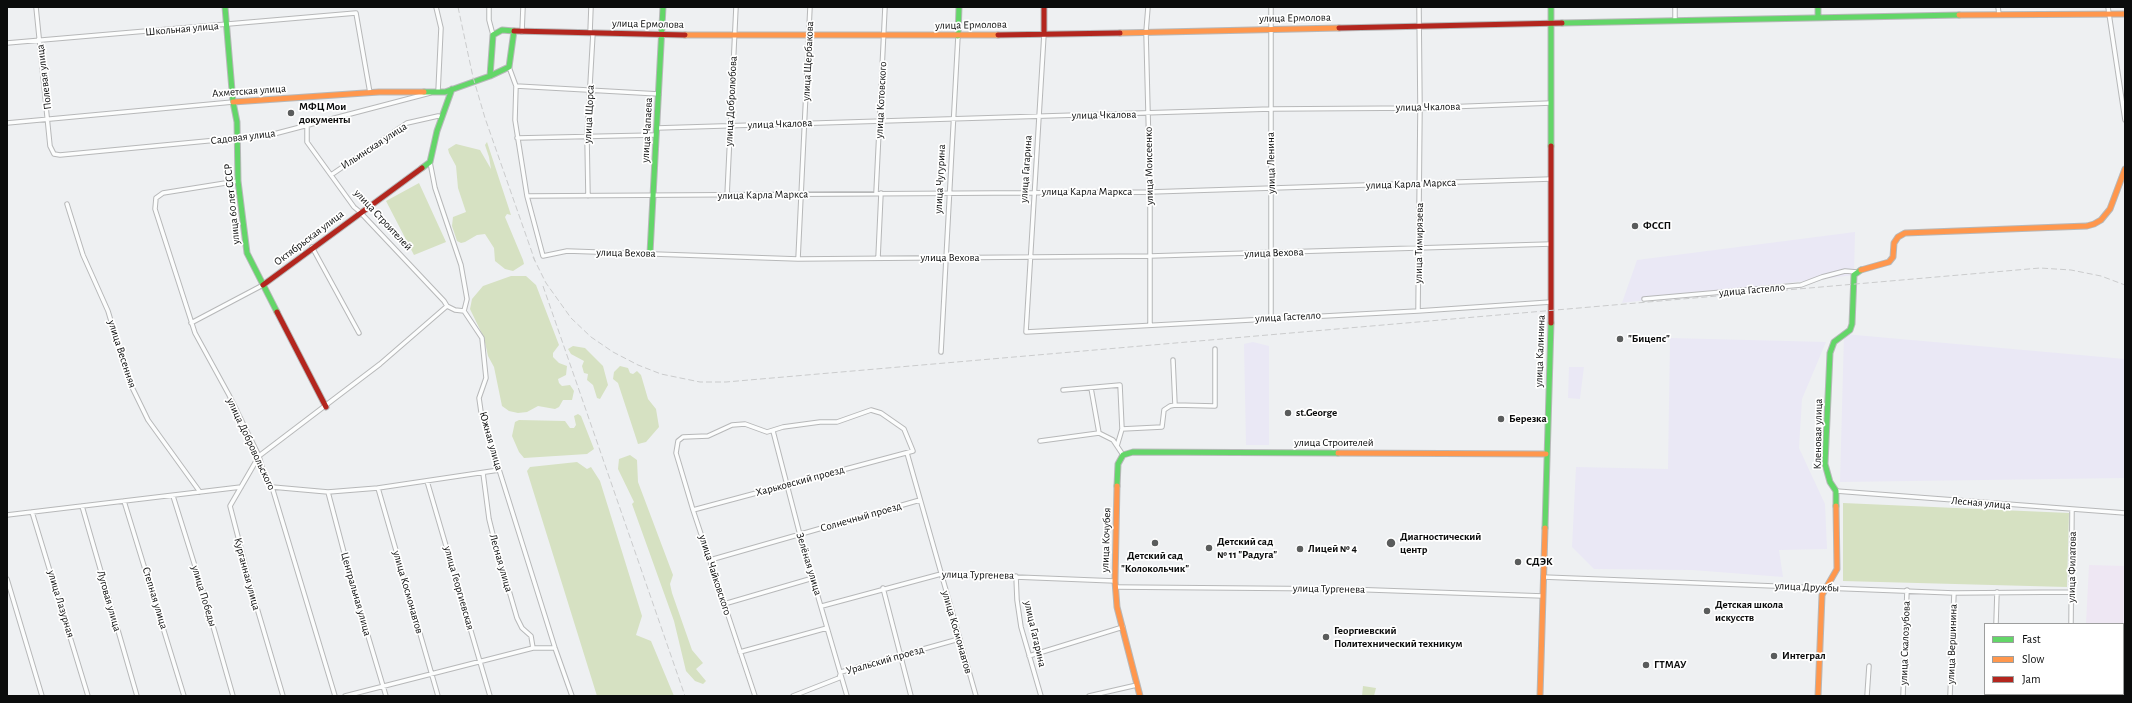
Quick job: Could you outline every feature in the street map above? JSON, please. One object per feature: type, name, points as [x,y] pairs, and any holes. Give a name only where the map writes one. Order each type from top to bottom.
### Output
[{"type":"street","name":"Полевая улица","points":[[36,7],[49,118],[50,146]]},
{"type":"street","name":"улица 60 лет СССР","points":[[225,7],[233,102],[238,139],[238,181],[247,253],[326,407]]},
{"type":"street","points":[[436,7],[441,28],[436,92]]},
{"type":"street","points":[[489,7],[489,20],[493,35],[491,43],[492,69],[490,76]]},
{"type":"street","points":[[522,32],[524,7]]},
{"type":"street","name":"улица Щорса","points":[[588,196],[587,137],[590,90],[591,7]]},
{"type":"street","name":"улица Чапаева","points":[[650,253],[663,34],[663,7]]},
{"type":"street","name":"улица Добролюбова","points":[[727,196],[736,7]]},
{"type":"street","name":"улица Щербакова","points":[[798,258],[810,7]]},
{"type":"street","name":"улица Котовского","points":[[876,193],[885,7]]},
{"type":"street","name":"улица Чугурина","points":[[942,352],[959,7]]},
{"type":"street","name":"улица Гагарина","points":[[1026,332],[1044,34],[1044,7]]},
{"type":"street","name":"улица Моисеенко","points":[[1148,7],[1146,32],[1150,192],[1150,324]]},
{"type":"street","name":"улица Ленина","points":[[1271,7],[1271,318]]},
{"type":"street","name":"улица Тимирязева","points":[[1418,311],[1420,249],[1419,7]]},
{"type":"street","name":"улица Калинина","points":[[1540,696],[1551,302],[1551,7]]},
{"type":"street","points":[[1675,7],[1676,21]]},
{"type":"street","points":[[1818,7],[1818,18]]},
{"type":"street","points":[[1998,7],[1999,14]]},
{"type":"street","points":[[2108,7],[2125,120]]},
{"type":"street","name":"Школьная улица","points":[[7,43],[40,42],[356,13],[370,93]]},
{"type":"street","name":"улица Ермолова","points":[[493,35],[499,31],[514,31],[734,36],[809,34],[958,36],[1551,22],[1676,21],[1999,14],[2125,14]]},
{"type":"street","points":[[509,67],[514,31]]},
{"type":"street","name":"Ахметская улица","points":[[7,123],[233,102],[370,93],[445,92],[490,76],[509,67]]},
{"type":"street","name":"улица Вехова","points":[[509,67],[516,86],[515,120],[527,196],[543,256],[567,251],[798,258],[1150,256],[1551,244]]},
{"type":"street","points":[[516,86],[659,94]]},
{"type":"street","points":[[259,456],[326,407],[380,364],[447,306],[455,310],[464,311],[467,299],[461,265],[435,188],[430,162],[442,117],[452,89]]},
{"type":"street","name":"Садовая улица","points":[[50,146],[54,154],[60,156],[270,135],[436,92]]},
{"type":"street","name":"улица Чкалова","points":[[657,128],[1271,109],[1420,108],[1551,104]]},
{"type":"street","name":"Ильинская улица","points":[[331,174],[407,124],[438,116],[442,117]]},
{"type":"street","name":"улица Строителей","points":[[307,126],[307,142],[354,207],[447,306]]},
{"type":"street","points":[[517,138],[656,135]]},
{"type":"street","name":"Октябрьская улица","points":[[191,323],[263,284],[430,162]]},
{"type":"street","points":[[1857,272],[1889,262],[1893,256],[1894,243],[1898,237],[1904,233],[2087,226],[2094,224],[2101,220],[2110,209],[2125,169]]},
{"type":"street","name":"улица Карла Маркса","points":[[527,196],[727,196],[876,193],[1150,192],[1551,179]]},
{"type":"street","name":"улица Добровольского","points":[[238,181],[163,193],[156,198],[155,209],[191,323],[259,456],[265,478],[272,488],[335,696]]},
{"type":"street","points":[[878,258],[881,193]]},
{"type":"street","name":"улица Весенняя","points":[[67,204],[83,255],[108,311],[129,381],[148,420],[200,492]]},
{"type":"street","points":[[312,247],[359,333]]},
{"type":"street","name":"удица Гастелло","points":[[1644,299],[1801,285],[1822,277],[1845,271],[1857,272]]},
{"type":"street","name":"Кленовая улица","points":[[1818,696],[1822,595],[1837,569],[1836,491],[1830,482],[1825,464],[1830,353],[1834,342],[1850,330],[1852,324],[1852,279],[1857,272]]},
{"type":"street","name":"улица Гастелло","points":[[1026,332],[1150,324],[1418,311],[1551,302]]},
{"type":"street","name":"Южная улица","points":[[464,311],[482,338],[486,378],[479,398],[480,405],[555,648],[572,696]]},
{"type":"street","points":[[1122,429],[1162,427],[1164,410],[1170,406],[1215,406],[1215,349]]},
{"type":"street","points":[[1173,360],[1175,405]]},
{"type":"street","points":[[1062,390],[1120,385],[1122,429],[1117,446]]},
{"type":"street","points":[[1091,388],[1099,433]]},
{"type":"street","points":[[773,431],[790,426],[837,422],[871,410],[881,413],[904,429],[913,450],[907,452]]},
{"type":"street","name":"улица Чайковского","points":[[755,696],[693,510],[676,453],[678,441],[683,437],[708,436],[732,425],[745,424],[767,432],[773,431]]},
{"type":"street","name":"Зелёная улица","points":[[773,431],[800,535],[822,606],[847,696]]},
{"type":"street","points":[[1040,441],[1099,433],[1114,440],[1123,455]]},
{"type":"street","name":"Харьковский проезд","points":[[693,510],[907,452]]},
{"type":"street","name":"улица Космонавтов","points":[[907,452],[976,696]]},
{"type":"street","name":"улица Строителей","points":[[1123,455],[1133,452],[1546,454]]},
{"type":"street","name":"улица Кочубея","points":[[1123,455],[1118,464],[1115,584],[1117,607],[1140,696]]},
{"type":"street","name":"Курганная улица","points":[[259,456],[230,510],[283,696]]},
{"type":"street","points":[[272,488],[328,492],[378,488],[499,470]]},
{"type":"street","name":"Лесная улица","points":[[482,473],[489,519],[494,539],[518,618],[522,628],[531,636],[533,648]]},
{"type":"street","name":"улица Георгиевская","points":[[427,481],[490,696]]},
{"type":"street","points":[[7,514],[241,487]]},
{"type":"street","name":"улица Космонавтов","points":[[378,488],[438,696]]},
{"type":"street","name":"Лесная улица","points":[[1836,491],[2125,513]]},
{"type":"street","name":"Центральная улица","points":[[328,492],[351,579],[386,696]]},
{"type":"street","name":"улица Победы","points":[[173,496],[205,598],[233,696]]},
{"type":"street","name":"Солнечный проезд","points":[[710,560],[920,500]]},
{"type":"street","name":"Степная улица","points":[[124,501],[184,696]]},
{"type":"street","name":"Луговая улица","points":[[82,506],[137,696]]},
{"type":"street","name":"улица Филатова","points":[[2071,623],[2072,510]]},
{"type":"street","name":"улица Лазурная","points":[[32,512],[88,696]]},
{"type":"street","name":"улица Тургенева","points":[[822,606],[882,588],[941,574],[1016,576],[1115,584],[1344,589],[1543,596]]},
{"type":"street","name":"улица Гагарина","points":[[1016,576],[1017,600],[1040,696]]},
{"type":"street","name":"улица Дружбы","points":[[1543,577],[1954,593],[2072,592]]},
{"type":"street","points":[[724,604],[813,578]]},
{"type":"street","points":[[7,579],[42,696]]},
{"type":"street","points":[[882,588],[911,696]]},
{"type":"street","name":"улица Скалозубова","points":[[1903,696],[1907,590]]},
{"type":"street","points":[[1996,623],[1997,592]]},
{"type":"street","name":"улица Вершинина","points":[[1950,696],[1954,593]]},
{"type":"street","points":[[1030,656],[1122,627]]},
{"type":"street","points":[[740,652],[827,628]]},
{"type":"street","name":"Уральский проезд","points":[[793,696],[839,678],[841,672],[959,639]]},
{"type":"street","points":[[345,696],[533,648],[555,648]]},
{"type":"street","points":[[1867,696],[1869,666]]},
{"type":"street","points":[[1089,696],[1137,685]]},
{"type":"shaded area","points":[[1855,232],[1854,275],[1622,303],[1637,260]]},
{"type":"shaded area","points":[[1844,334],[2125,359],[2125,478],[1840,482]]},
{"type":"shaded area","points":[[1670,338],[1826,342],[1802,399],[1799,448],[1825,504],[1827,549],[1779,550],[1783,577],[1692,570],[1594,569],[1572,547],[1576,467],[1668,469]]},
{"type":"shaded area","points":[[1253,342],[1269,346],[1269,445],[1246,445],[1244,344]]},
{"type":"shaded area","points":[[1569,367],[1584,367],[1580,399],[1568,398]]},
{"type":"shaded area","points":[[2089,565],[2125,566],[2125,696],[2082,696],[2124,695],[2124,623],[2086,623]]},
{"type":"green space","points":[[487,142],[511,215],[507,214],[505,217],[524,264],[513,271],[505,269],[495,261],[494,248],[485,234],[477,235],[461,243],[457,241],[452,226],[453,217],[466,212],[458,188],[456,166],[448,149],[456,144],[480,150],[491,169],[485,145]]},
{"type":"green space","points":[[419,183],[446,242],[414,255],[386,201]]},
{"type":"green space","points":[[511,276],[526,276],[536,285],[559,345],[553,353],[553,357],[559,363],[567,366],[566,375],[558,379],[562,386],[570,385],[574,391],[572,400],[563,400],[559,407],[555,409],[538,406],[527,412],[518,413],[509,411],[502,406],[494,367],[488,356],[484,338],[470,309],[472,299],[483,286]]},
{"type":"green space","points":[[573,346],[585,348],[603,366],[608,385],[600,399],[597,398],[593,385],[587,380],[588,374],[584,373],[582,366],[584,361],[571,354],[568,349]]},
{"type":"green space","points":[[620,366],[628,368],[630,373],[633,374],[637,371],[641,375],[648,399],[656,409],[659,427],[646,442],[638,444],[618,383],[613,379],[614,372]]},
{"type":"green space","points":[[578,414],[581,416],[594,449],[587,454],[524,458],[519,452],[512,436],[515,422],[519,420],[565,421],[570,428],[574,428],[576,425],[574,416]]},
{"type":"green space","points":[[630,455],[637,460],[638,482],[673,575],[670,584],[672,593],[692,650],[703,663],[696,669],[706,681],[703,684],[695,681],[686,671],[674,621],[632,504],[634,502],[618,469],[619,459]]},
{"type":"green space","points":[[577,462],[587,469],[591,467],[600,481],[642,616],[636,635],[651,641],[674,696],[597,696],[527,471],[530,467]]},
{"type":"green space","points":[[1843,503],[2069,513],[2067,587],[1843,581]]},
{"type":"green space","points":[[1363,686],[1376,688],[1374,696],[1362,696]]},
{"type":"railway","points":[[458,7],[473,77],[485,118],[535,261]]},
{"type":"railway","points":[[533,257],[546,283],[571,318],[591,337],[613,352],[638,365],[661,374],[700,382],[726,382],[2040,268],[2071,270],[2101,276],[2125,285]]},
{"type":"railway","points":[[543,286],[685,696]]},
{"type":"traffic: fast","points":[[225,7],[233,102],[237,122],[238,181],[247,253],[277,312]]},
{"type":"traffic: fast","points":[[650,253],[663,7]]},
{"type":"traffic: fast","points":[[958,36],[959,7]]},
{"type":"traffic: fast","points":[[1551,7],[1551,146]]},
{"type":"traffic: fast","points":[[1818,7],[1818,18]]},
{"type":"traffic: fast","points":[[1562,23],[1959,15]]},
{"type":"traffic: fast","points":[[424,92],[445,92],[490,76],[509,67],[514,31],[502,30],[493,35],[490,76]]},
{"type":"traffic: fast","points":[[422,168],[430,162],[437,131],[452,89]]},
{"type":"traffic: fast","points":[[1836,506],[1836,491],[1830,482],[1825,464],[1830,353],[1834,342],[1850,330],[1852,324],[1854,275],[1861,270]]},
{"type":"traffic: fast","points":[[1545,528],[1551,323]]},
{"type":"traffic: fast","points":[[1117,486],[1118,464],[1123,455],[1133,452],[1338,453]]},
{"type":"traffic: slow","points":[[1959,15],[2125,14]]},
{"type":"traffic: slow","points":[[1120,33],[1339,28]]},
{"type":"traffic: slow","points":[[685,35],[998,35]]},
{"type":"traffic: slow","points":[[233,102],[379,92],[424,92]]},
{"type":"traffic: slow","points":[[1861,270],[1889,262],[1893,257],[1894,243],[1898,237],[1905,233],[2087,226],[2094,224],[2101,220],[2110,209],[2125,169]]},
{"type":"traffic: slow","points":[[1338,453],[1546,454]]},
{"type":"traffic: slow","points":[[1117,486],[1115,581],[1117,607],[1140,696]]},
{"type":"traffic: slow","points":[[1818,696],[1822,595],[1837,569],[1836,506]]},
{"type":"traffic: slow","points":[[1540,696],[1545,528]]},
{"type":"traffic: jam","points":[[1044,7],[1044,34]]},
{"type":"traffic: jam","points":[[1339,28],[1562,23]]},
{"type":"traffic: jam","points":[[514,31],[685,35]]},
{"type":"traffic: jam","points":[[998,35],[1120,33]]},
{"type":"traffic: jam","points":[[1551,146],[1551,323]]},
{"type":"traffic: jam","points":[[263,285],[422,168]]},
{"type":"traffic: jam","points":[[277,312],[326,407]]},
{"type":"place","name":"МФЦ Мои документы","points":[[291,113]]},
{"type":"place","name":"ФССП","points":[[1635,226]]},
{"type":"place","name":"\"Бицепс\"","points":[[1620,339]]},
{"type":"place","name":"st.George","points":[[1288,413]]},
{"type":"place","name":"Березка","points":[[1501,419]]},
{"type":"place","name":"Детский сад \"Колокольчик\"","points":[[1155,543]]},
{"type":"place","name":"Диагностический центр","points":[[1391,543]]},
{"type":"place","name":"Детский сад № 11 \"Радуга\"","points":[[1209,548]]},
{"type":"place","name":"Лицей № 4","points":[[1300,549]]},
{"type":"place","name":"СДЭК","points":[[1518,562]]},
{"type":"place","name":"Детская школа искусств","points":[[1707,611]]},
{"type":"place","name":"Георгиевский Политехнический техникум","points":[[1326,637]]},
{"type":"place","name":"Интеграл","points":[[1774,656]]},
{"type":"place","name":"ГТМАУ","points":[[1646,665]]}]
